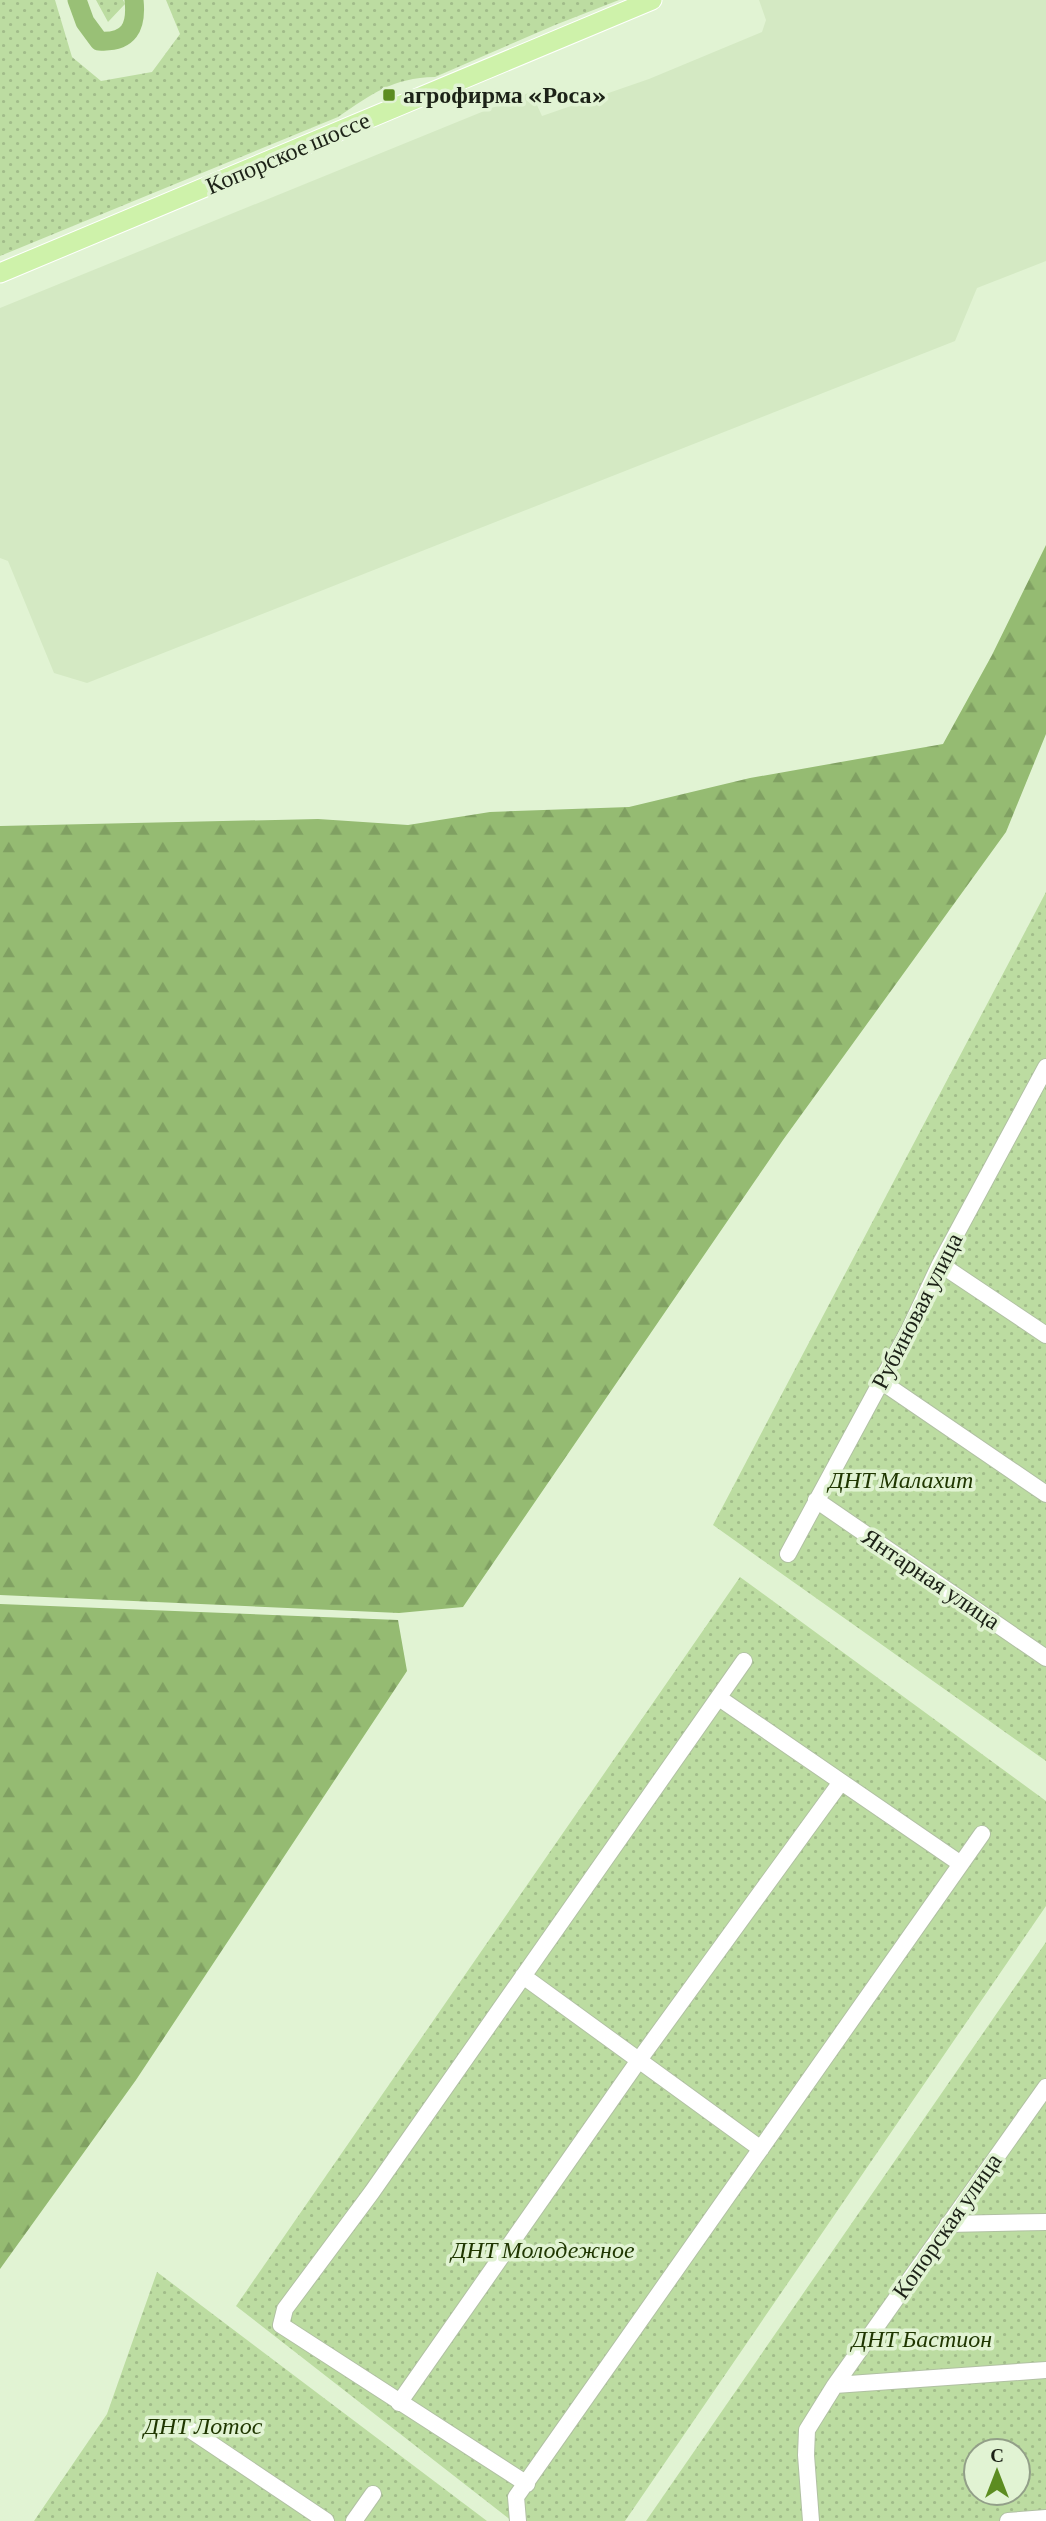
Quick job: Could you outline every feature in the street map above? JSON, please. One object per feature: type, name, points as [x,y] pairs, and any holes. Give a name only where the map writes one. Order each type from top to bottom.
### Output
[{"type":"main road","name":"Копорское шоссе","points":[[0,273],[652,0]]},
{"type":"street","name":"Рубиновая улица","points":[[788,1554],[882,1382],[940,1264],[1046,1067]]},
{"type":"street","points":[[940,1264],[1046,1335]]},
{"type":"street","points":[[882,1382],[1046,1494]]},
{"type":"street","name":"Янтарная улица","points":[[816,1500],[1046,1658]]},
{"type":"street","points":[[527,2484],[281,2325],[285,2309],[372,2192],[744,1661]]},
{"type":"street","points":[[719,1698],[961,1864]]},
{"type":"street","points":[[399,2403],[639,2060],[841,1782]]},
{"type":"street","points":[[518,2521],[516,2497],[982,1834]]},
{"type":"street","points":[[523,1976],[761,2149]]},
{"type":"street","name":"Копорская улица","points":[[811,2521],[807,2430],[835,2385],[1046,2087]]},
{"type":"street","points":[[948,2224],[1046,2222]]},
{"type":"street","points":[[835,2385],[1046,2370]]},
{"type":"street","points":[[192,2431],[326,2521]]},
{"type":"street","points":[[354,2521],[373,2494]]},
{"type":"street","points":[[1008,2521],[1046,2518]]},
{"type":"shaded area","points":[[759,0],[1046,0],[1046,261],[977,288],[955,341],[87,683],[54,673],[8,561],[0,558],[0,308],[531,92],[542,116],[649,79],[762,32],[766,20]]},
{"type":"green space","points":[[0,0],[55,0],[72,57],[101,81],[152,72],[180,34],[166,0],[619,0],[435,77],[394,84],[372,94],[338,117],[0,256]]},
{"type":"green space","points":[[96,0],[123,0],[125,4],[108,22]]},
{"type":"green space","points":[[1046,545],[1046,734],[1006,832],[783,1140],[463,1607],[399,1613],[0,1595],[0,826],[318,819],[408,825],[490,812],[629,807],[750,778],[943,744],[992,655]]},
{"type":"green space","name":"ДНТ Малахит","points":[[1046,892],[1046,1761],[713,1525]]},
{"type":"green space","name":"ДНТ Молодежное","points":[[740,1577],[1046,1801],[1046,1906],[625,2521],[512,2521],[236,2306]]},
{"type":"green space","points":[[0,1604],[398,1620],[407,1671],[136,2080],[0,2269]]},
{"type":"green space","name":"ДНТ Бастион","points":[[1046,1942],[1046,2521],[646,2521]]},
{"type":"green space","name":"ДНТ Лотос","points":[[157,2272],[487,2521],[34,2521],[107,2414]]},
{"type":"waterway","points":[[77,0],[85,22],[99,41],[118,39],[129,31],[134,18],[134,0]]},
{"type":"place","name":"агрофирма «Роса»","points":[[389,95]]}]
